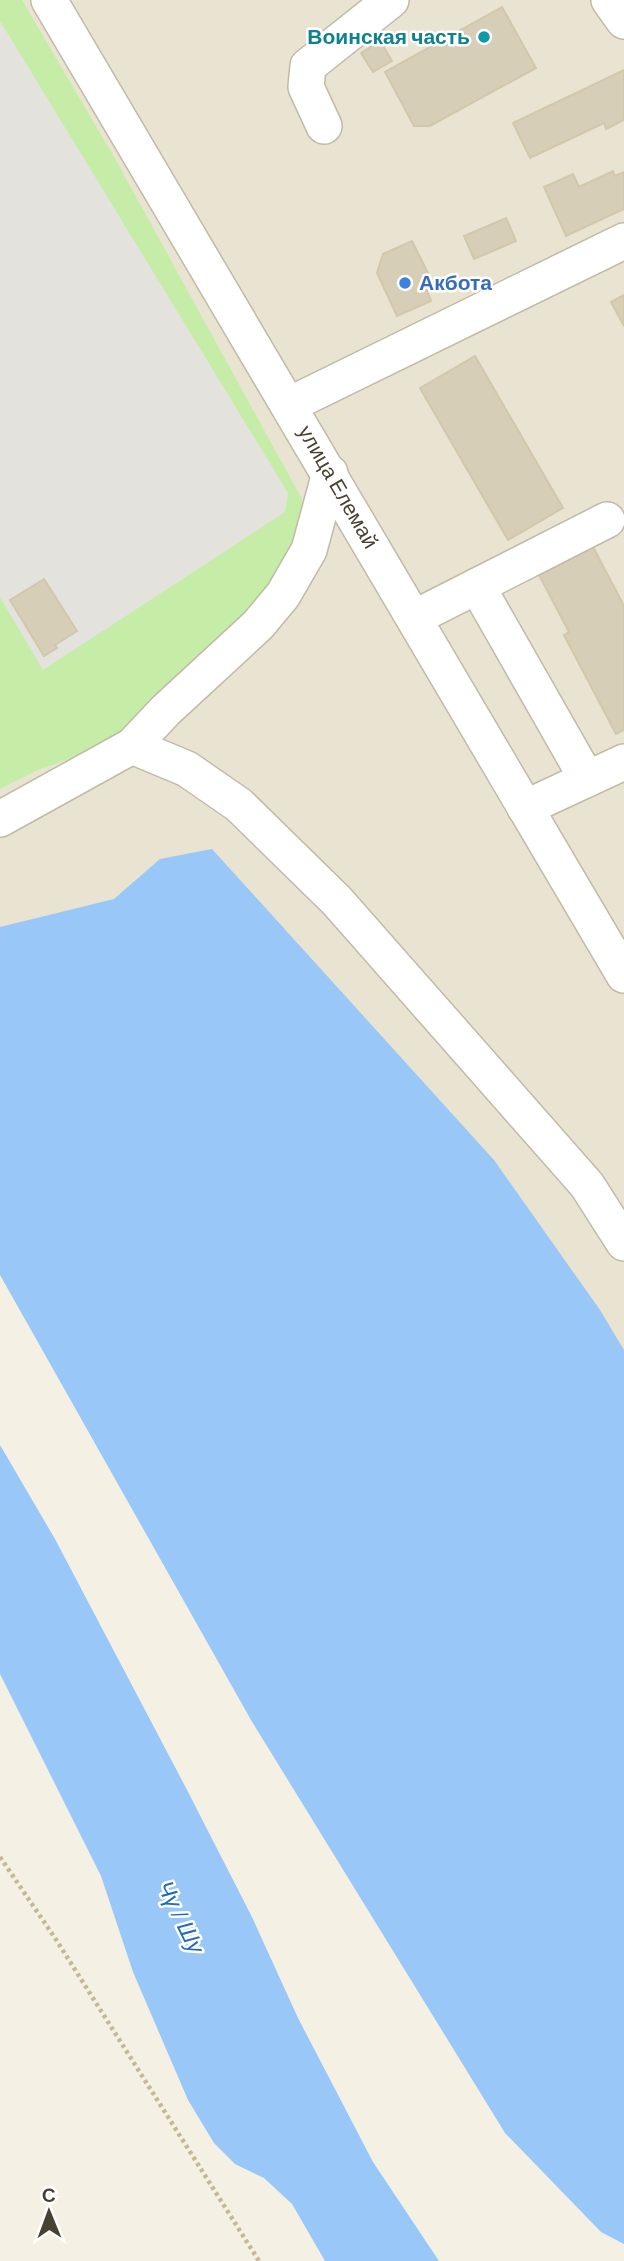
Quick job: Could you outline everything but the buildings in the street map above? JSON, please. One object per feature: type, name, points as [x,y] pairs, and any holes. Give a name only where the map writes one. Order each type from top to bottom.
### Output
[{"type":"street","name":"улица Елемай","points":[[49,0],[624,975]]},
{"type":"street","points":[[324,126],[306,86],[307,66],[391,0]]},
{"type":"street","points":[[608,0],[624,21]]},
{"type":"street","points":[[289,405],[624,241]]},
{"type":"street","points":[[0,819],[132,746],[166,710],[258,625],[283,595],[309,550],[330,473]]},
{"type":"street","points":[[414,618],[607,520]]},
{"type":"street","points":[[477,586],[587,779]]},
{"type":"street","points":[[132,746],[187,769],[239,805],[337,901],[587,1185],[624,1243]]},
{"type":"street","points":[[525,808],[624,762]]},
{"type":"street","points":[[587,1185],[624,1199]]},
{"type":"path","points":[[0,1857],[55,1938],[259,2261]]},
{"type":"shaded area","points":[[0,0],[624,0],[624,2112],[0,1156]]},
{"type":"shaded area","points":[[0,21],[288,493],[285,512],[43,670],[0,597]]},
{"type":"green space","points":[[0,0],[22,0],[117,162],[302,499],[301,546],[204,667],[131,737],[38,770],[0,789]]},
{"type":"water","points":[[212,849],[494,1160],[600,1310],[624,1350],[624,2244],[601,2232],[505,2133],[251,1720],[0,1275],[0,927],[114,899],[160,859]]},
{"type":"water","name":"Чү / Шу","points":[[0,1445],[55,1539],[185,1786],[252,1917],[298,2018],[373,2162],[439,2261],[325,2261],[292,2204],[264,2178],[235,2164],[214,2143],[188,2100],[133,1972],[101,1876],[0,1674]]},
{"type":"place","name":"Воинская часть","points":[[484,37]]},
{"type":"place","name":"Акбота","points":[[405,283]]}]
